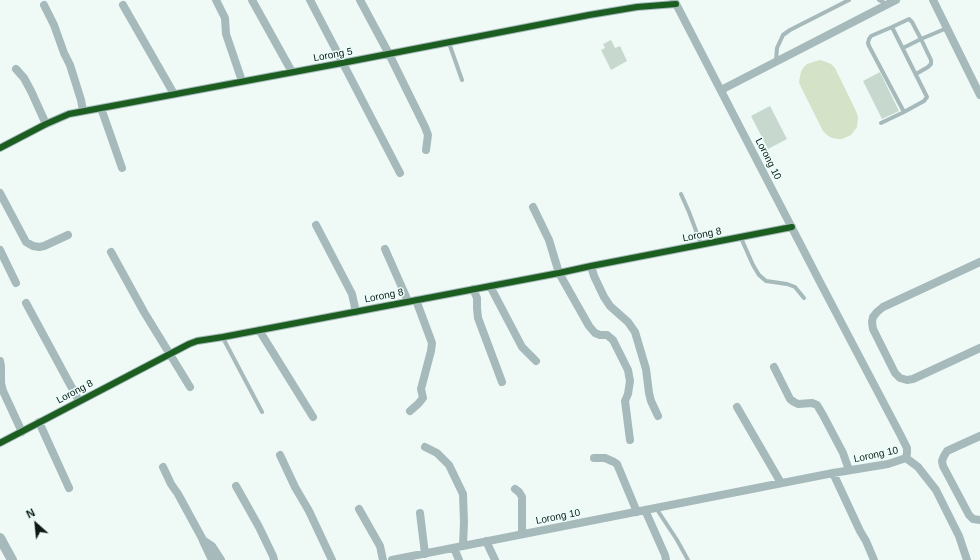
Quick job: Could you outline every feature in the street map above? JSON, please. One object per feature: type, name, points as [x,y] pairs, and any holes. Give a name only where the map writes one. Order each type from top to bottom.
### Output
[{"type":"street","points":[[216,0],[225,18],[226,34],[242,81]]},
{"type":"street","points":[[252,0],[292,72]]},
{"type":"street","points":[[310,0],[400,173]]},
{"type":"street","points":[[360,0],[390,54],[425,127],[428,135],[426,150]]},
{"type":"street","points":[[721,90],[896,0]]},
{"type":"street","points":[[933,0],[980,95]]},
{"type":"street","name":"Lorong 5","points":[[0,148],[69,114],[449,43],[589,15],[675,2]]},
{"type":"street","name":"Lorong 10","points":[[392,560],[781,483],[888,464],[906,458],[907,448],[900,434],[675,2]]},
{"type":"street","points":[[44,5],[54,25],[64,54],[70,65],[83,111]]},
{"type":"street","points":[[123,5],[174,94]]},
{"type":"street","points":[[16,69],[24,78],[46,124]]},
{"type":"street","points":[[101,108],[122,168]]},
{"type":"street","points":[[0,193],[26,242],[32,246],[44,246],[68,235]]},
{"type":"street","points":[[533,207],[549,240],[559,273],[589,326],[594,333],[607,335],[613,340],[628,370],[630,381],[628,394],[625,401],[630,440]]},
{"type":"street","points":[[316,225],[352,294],[356,312]]},
{"type":"street","name":"Lorong 8","points":[[0,443],[169,354],[197,341],[356,312],[792,227]]},
{"type":"street","points":[[385,249],[432,343],[421,389],[423,398],[410,411]]},
{"type":"street","points":[[0,250],[16,283]]},
{"type":"street","points":[[111,252],[144,312],[190,387]]},
{"type":"street","points":[[980,262],[883,307],[873,317],[872,322],[873,329],[895,373],[900,378],[907,380],[913,379],[980,348]]},
{"type":"street","points":[[591,266],[604,297],[610,306],[628,322],[635,332],[646,370],[651,401],[658,416]]},
{"type":"street","points":[[490,286],[522,347],[536,361]]},
{"type":"street","points":[[473,289],[477,298],[478,318],[502,382]]},
{"type":"street","points":[[26,303],[79,401]]},
{"type":"street","points":[[259,330],[312,417]]},
{"type":"street","points":[[0,361],[3,391],[22,432]]},
{"type":"street","points":[[774,367],[790,399],[798,404],[812,403],[817,405],[844,453],[849,470]]},
{"type":"street","points":[[737,407],[781,483]]},
{"type":"street","points":[[39,422],[69,488]]},
{"type":"street","points":[[979,520],[973,519],[969,515],[943,466],[942,461],[947,451],[980,436]]},
{"type":"street","points":[[425,447],[437,453],[449,465],[463,494],[464,522],[462,546]]},
{"type":"street","points":[[280,455],[332,560]]},
{"type":"street","points":[[594,458],[604,458],[617,464],[666,560]]},
{"type":"street","points":[[906,458],[918,467],[936,490],[959,536],[967,560]]},
{"type":"street","points":[[163,467],[203,540],[212,560]]},
{"type":"street","points":[[833,473],[874,560]]},
{"type":"street","points":[[236,486],[259,526],[274,560]]},
{"type":"street","points":[[516,489],[522,497],[522,534]]},
{"type":"street","points":[[359,509],[380,546],[383,560]]},
{"type":"street","points":[[420,513],[424,554]]},
{"type":"street","points":[[0,538],[12,560]]},
{"type":"street","points":[[203,540],[212,546],[221,560]]},
{"type":"street","points":[[486,541],[495,560]]},
{"type":"street","points":[[454,548],[459,560]]},
{"type":"lane","points":[[776,61],[777,48],[783,35],[849,0]]},
{"type":"lane","points":[[878,0],[888,4]]},
{"type":"lane","points":[[904,112],[868,43],[871,36],[909,20],[912,22],[931,60],[931,64],[928,67],[916,74]]},
{"type":"lane","points":[[881,123],[926,100],[927,97],[892,27]]},
{"type":"lane","points":[[903,48],[947,28]]},
{"type":"lane","points":[[449,43],[462,80]]},
{"type":"lane","points":[[680,194],[689,212],[701,245]]},
{"type":"lane","points":[[741,238],[759,275],[766,281],[787,284],[794,287],[804,298]]},
{"type":"lane","points":[[223,337],[262,412]]},
{"type":"lane","points":[[656,508],[678,540],[688,560]]},
{"type":"green space","points":[[820,60],[831,64],[835,68],[858,117],[857,127],[851,135],[842,139],[832,138],[823,131],[799,82],[803,68],[807,64]]},
{"type":"building","points":[[611,40],[615,48],[620,46],[627,61],[611,70],[601,50],[605,48],[603,44]]},
{"type":"building","points":[[880,72],[899,111],[882,119],[863,81]]},
{"type":"building","points":[[770,106],[787,139],[768,149],[751,116]]},
{"type":"cycle path","points":[[0,148],[69,114],[589,15],[637,7],[676,4]]},
{"type":"cycle path","points":[[0,443],[197,341],[559,273],[792,227]]}]
